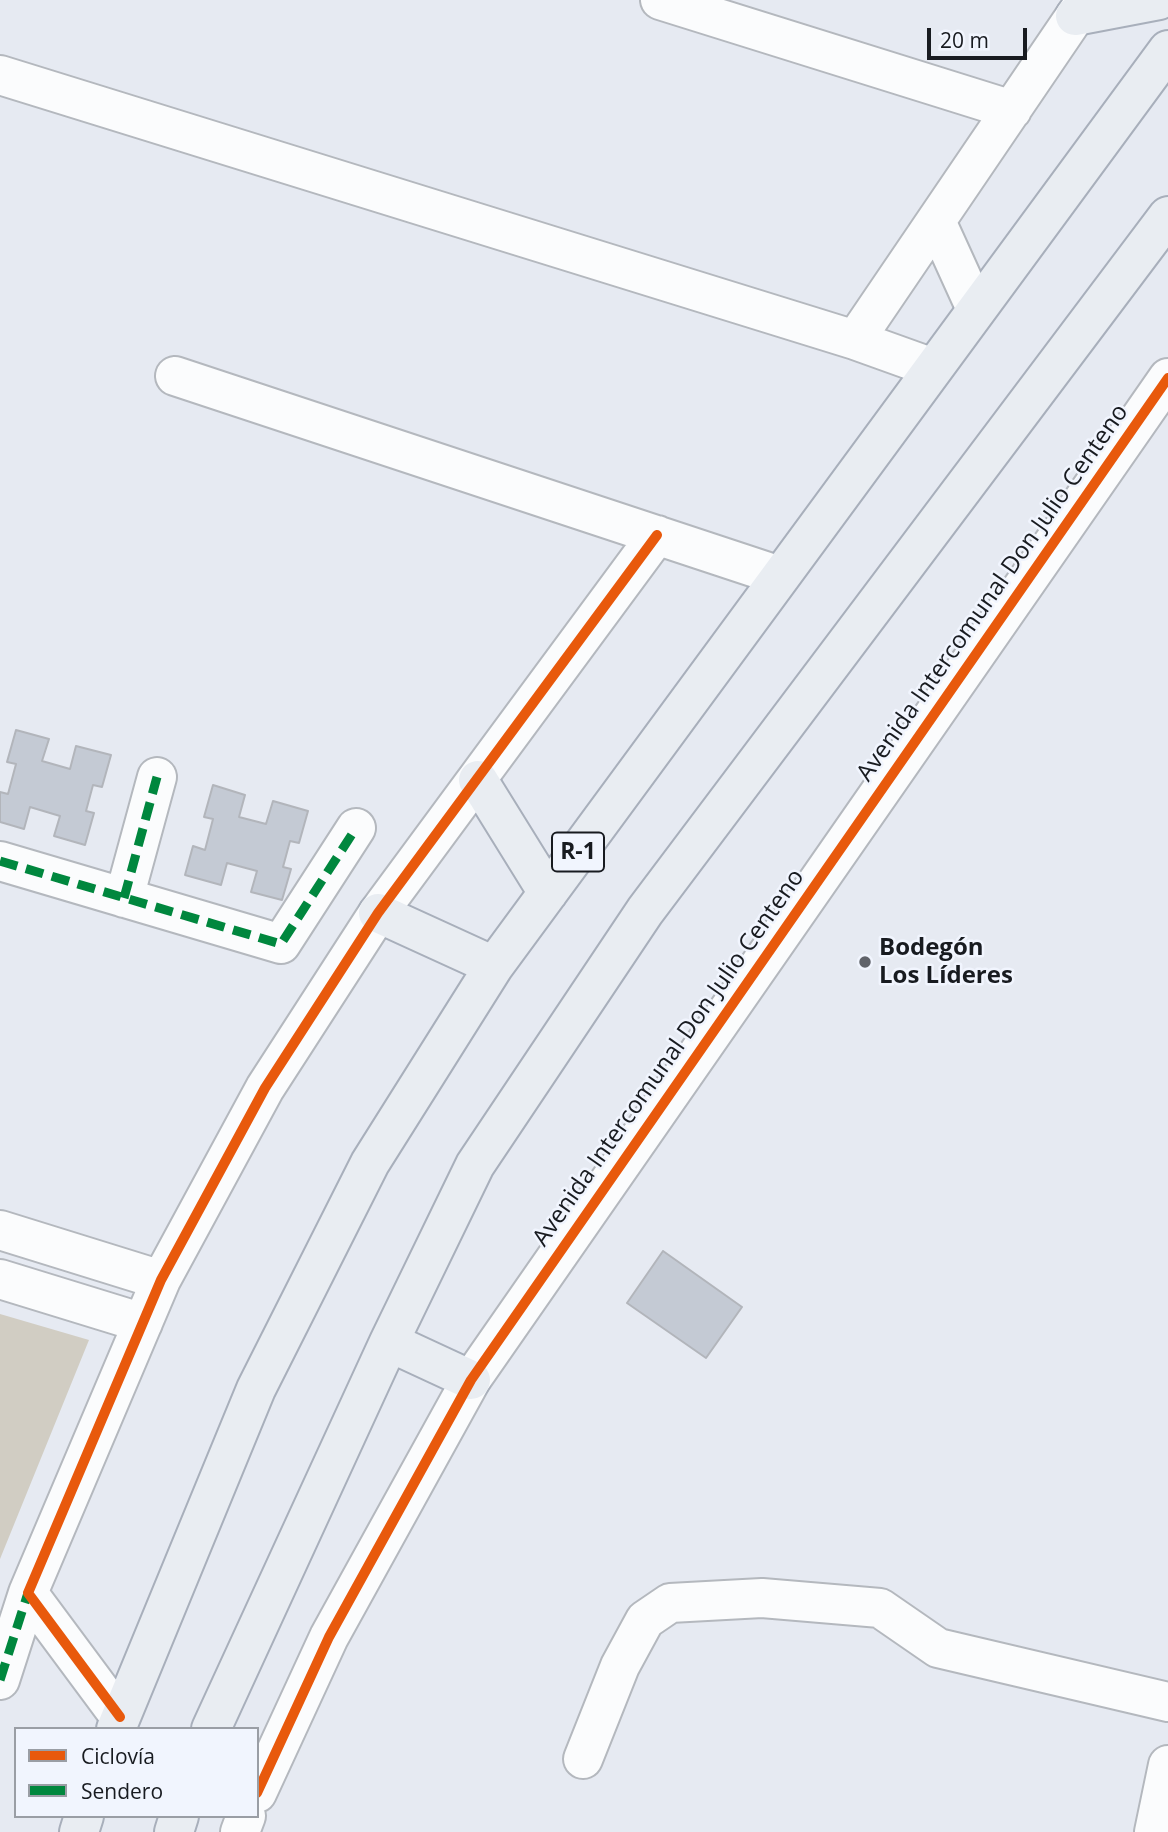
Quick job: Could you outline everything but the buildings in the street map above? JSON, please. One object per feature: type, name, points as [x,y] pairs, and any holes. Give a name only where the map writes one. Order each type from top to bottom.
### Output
[{"type":"main road","points":[[1081,8],[1159,0]]},
{"type":"main road","name":"R-1","points":[[118,1723],[256,1389],[370,1163],[494,966],[1168,50]]},
{"type":"main road","points":[[212,1727],[389,1342],[475,1165],[645,911],[1162,237]]},
{"type":"main road","points":[[478,780],[548,893]]},
{"type":"main road","points":[[378,913],[494,966]]},
{"type":"main road","points":[[389,1342],[471,1380]]},
{"type":"street","points":[[660,0],[1012,110]]},
{"type":"street","points":[[855,340],[1081,8]]},
{"type":"street","points":[[0,75],[855,340],[933,368]]},
{"type":"street","points":[[936,220],[976,309]]},
{"type":"street","points":[[175,376],[779,576]]},
{"type":"street","name":"Avenida Intercomunal Don Julio Centeno","points":[[259,1789],[329,1637],[471,1380],[1168,378]]},
{"type":"street","points":[[0,1680],[28,1593],[162,1280],[265,1088],[378,913],[657,535]]},
{"type":"street","points":[[124,898],[158,777]]},
{"type":"street","points":[[0,861],[281,944],[356,828]]},
{"type":"street","points":[[0,1230],[162,1280]]},
{"type":"street","points":[[0,1279],[143,1323]]},
{"type":"street","points":[[28,1593],[118,1723]]},
{"type":"street","points":[[583,1759],[620,1666],[645,1620],[670,1604],[762,1598],[880,1608],[938,1648],[1168,1702]]},
{"type":"street","points":[[1154,1832],[1168,1765]]},
{"type":"shaded area","points":[[0,1314],[89,1340],[0,1559]]},
{"type":"marked path","points":[[124,898],[157,777]]},
{"type":"marked path","points":[[0,861],[281,944],[356,828]]},
{"type":"marked path","points":[[0,1680],[28,1593]]},
{"type":"cycle path","points":[[259,1789],[329,1637],[471,1380],[1168,378]]},
{"type":"cycle path","points":[[120,1717],[28,1593],[161,1280],[265,1088],[378,913],[657,535]]},
{"type":"place","name":"Bodegón Los Líderes","points":[[865,962]]}]
